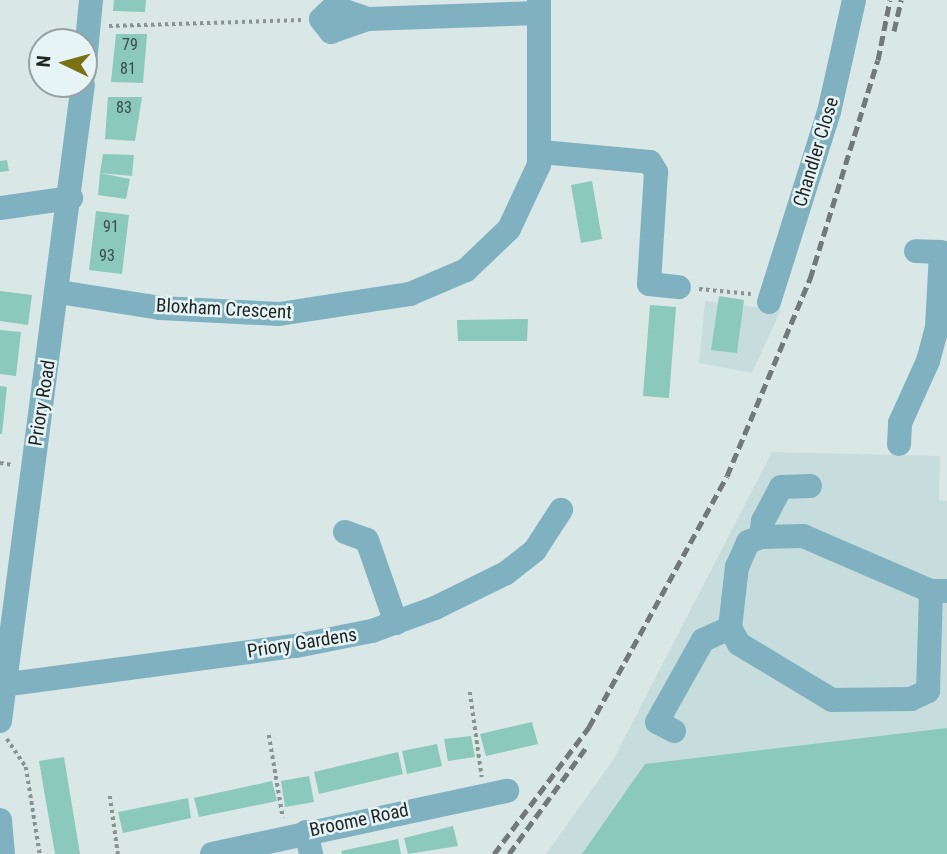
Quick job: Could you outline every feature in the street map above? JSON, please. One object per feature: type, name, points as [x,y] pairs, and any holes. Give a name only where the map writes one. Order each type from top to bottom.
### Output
[{"type":"street","points":[[89,26],[91,0]]},
{"type":"street","name":"Chandler Close","points":[[769,299],[829,112],[855,0]]},
{"type":"street","points":[[321,19],[331,32],[368,19],[539,6]]},
{"type":"street","name":"Bloxham Crescent","points":[[59,292],[160,308],[252,314],[327,310],[410,294],[453,277],[495,245],[527,196],[541,152],[539,6]]},
{"type":"street","name":"Priory Road","points":[[0,722],[9,561],[59,292],[82,98]]},
{"type":"street","points":[[541,152],[650,162],[656,173],[649,284],[678,287]]},
{"type":"street","points":[[0,208],[71,198]]},
{"type":"street","points":[[899,444],[900,423],[937,361],[941,251],[916,251]]},
{"type":"street","points":[[761,537],[763,521],[781,487],[810,486]]},
{"type":"street","name":"Priory Gardens","points":[[2,685],[309,644],[396,623],[506,573],[534,550],[561,510]]},
{"type":"street","points":[[345,533],[367,540],[396,623]]},
{"type":"street","points":[[803,536],[939,591],[928,691],[911,699],[832,700],[739,645],[730,628],[737,567],[748,541],[761,537],[803,536]]},
{"type":"street","points":[[674,730],[657,722],[703,640],[730,628]]},
{"type":"street","name":"Broome Road","points":[[212,854],[301,841],[496,792]]},
{"type":"street","points":[[0,820],[3,854]]},
{"type":"path","points":[[89,26],[321,19]]},
{"type":"path","points":[[678,287],[769,299]]},
{"type":"path","points":[[470,692],[496,792]]},
{"type":"path","points":[[0,728],[26,767],[40,854]]},
{"type":"path","points":[[269,735],[301,841]]},
{"type":"path","points":[[110,796],[118,854]]},
{"type":"shaded area","points":[[705,301],[781,310],[752,373],[699,363]]},
{"type":"shaded area","points":[[772,452],[940,456],[939,500],[947,501],[947,854],[546,854],[613,760]]},
{"type":"building","points":[[114,0],[146,0],[145,12],[113,11]]},
{"type":"building","points":[[116,34],[147,34],[143,83],[111,82]]},
{"type":"building","points":[[108,97],[142,97],[135,141],[105,139]]},
{"type":"building","points":[[103,154],[134,155],[132,176],[100,173]]},
{"type":"building","points":[[7,160],[9,171],[0,172],[0,161]]},
{"type":"building","points":[[100,173],[130,179],[126,199],[98,195]]},
{"type":"building","points":[[592,181],[602,239],[581,243],[571,185]]},
{"type":"building","points":[[96,211],[129,215],[122,274],[89,270]]},
{"type":"building","points":[[0,291],[32,295],[28,325],[0,321]]},
{"type":"building","points":[[719,296],[744,300],[737,353],[711,350]]},
{"type":"building","points":[[650,305],[676,307],[669,398],[643,396]]},
{"type":"building","points":[[528,319],[527,341],[458,341],[457,320]]},
{"type":"building","points":[[0,330],[21,332],[16,376],[0,374]]},
{"type":"building","points":[[0,386],[7,387],[2,434],[0,434]]},
{"type":"building","points":[[532,722],[538,744],[486,756],[480,734]]},
{"type":"building","points":[[947,728],[947,854],[582,854],[645,764]]},
{"type":"building","points":[[471,736],[475,757],[448,761],[444,739]]},
{"type":"building","points":[[437,744],[442,766],[407,774],[402,751]]},
{"type":"building","points":[[398,752],[403,774],[319,794],[314,772]]},
{"type":"building","points":[[64,757],[80,854],[55,854],[39,761]]},
{"type":"building","points":[[309,776],[314,802],[285,807],[281,781]]},
{"type":"building","points":[[272,781],[277,801],[199,817],[194,798]]},
{"type":"building","points":[[188,798],[191,818],[123,833],[118,812]]},
{"type":"building","points":[[453,826],[458,846],[408,854],[404,838]]},
{"type":"building","points":[[398,839],[401,854],[342,854],[341,851]]},
{"type":"railway","points":[[494,854],[589,727],[727,476],[810,279],[878,60],[890,0]]},
{"type":"railway","points":[[894,31],[901,0]]},
{"type":"railway","points":[[509,854],[588,745]]}]
